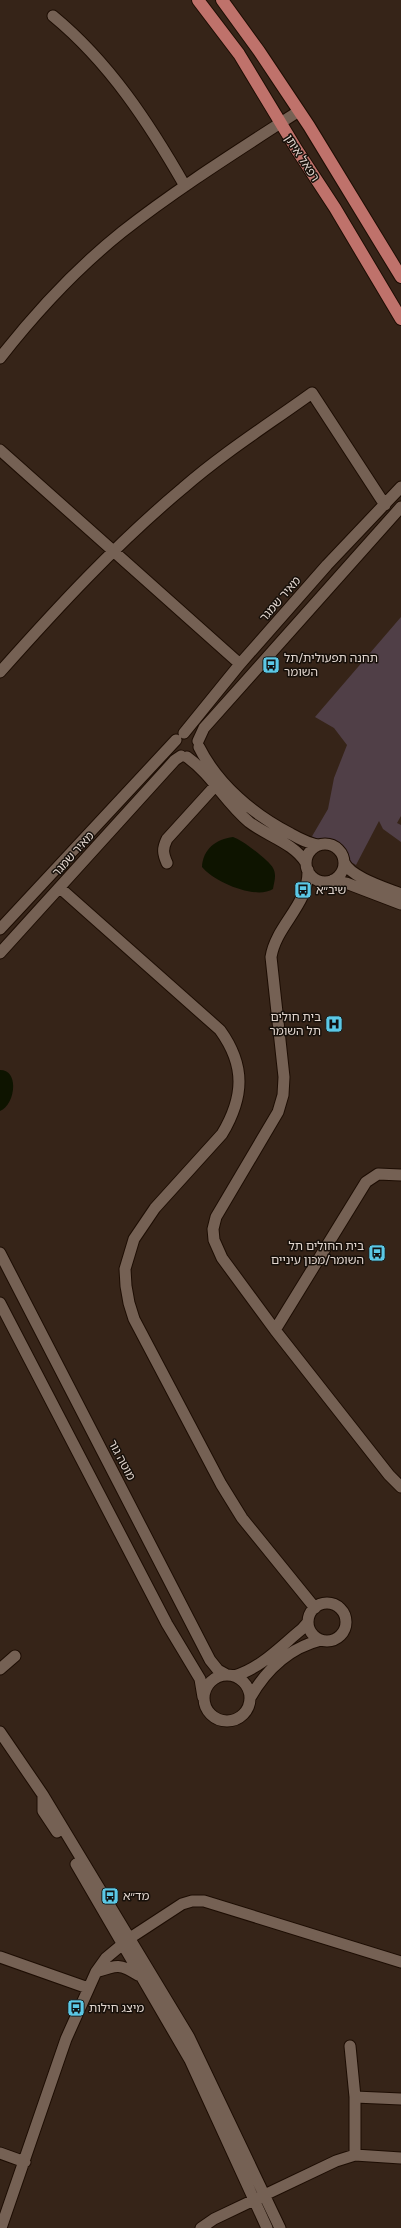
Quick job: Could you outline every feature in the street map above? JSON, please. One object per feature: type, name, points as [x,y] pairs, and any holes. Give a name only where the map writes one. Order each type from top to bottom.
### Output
[{"type":"main road","name":"רפאל איתן","points":[[198,0],[239,54],[280,123],[335,208],[401,319]]},
{"type":"main road","name":"רפאל איתן","points":[[222,0],[299,111],[401,277]]},
{"type":"street","points":[[52,16],[73,32],[125,93],[157,138],[185,186]]},
{"type":"street","points":[[0,358],[28,323],[88,262],[121,233],[185,186],[299,111]]},
{"type":"street","points":[[0,672],[56,609],[141,524],[205,470],[312,393],[385,505]]},
{"type":"street","points":[[0,450],[240,664]]},
{"type":"street","name":"מאיר שמגר","points":[[0,929],[180,737],[240,664],[327,565],[401,487]]},
{"type":"street","points":[[184,756],[194,754],[204,728],[341,577],[401,507]]},
{"type":"street","points":[[327,565],[341,577]]},
{"type":"street","points":[[401,894],[361,877],[346,866],[343,856],[330,844],[319,845],[304,841],[254,812],[209,764],[194,735],[180,737],[176,750],[200,766],[236,810],[250,822],[296,851],[314,879],[346,883],[401,904]]},
{"type":"street","name":"מאיר שמגר","points":[[0,953],[160,777],[184,756]]},
{"type":"street","points":[[168,863],[163,854],[163,847],[167,839],[216,785]]},
{"type":"street","points":[[319,845],[309,853],[307,888],[277,941],[271,957],[284,1077],[281,1105],[221,1206],[213,1229],[216,1245],[222,1258],[275,1330],[389,1475],[401,1487]]},
{"type":"street","points":[[300,902],[315,888],[331,881],[341,873],[344,862]]},
{"type":"street","points":[[60,888],[220,1030],[229,1043],[235,1057],[239,1085],[237,1103],[231,1119],[222,1134],[142,1224],[128,1254],[125,1269],[126,1286],[134,1318],[221,1484],[242,1518],[315,1608]]},
{"type":"street","points":[[275,1330],[366,1182],[378,1174],[401,1175]]},
{"type":"street","name":"מוטה גור","points":[[0,1253],[188,1614],[210,1660],[218,1670],[242,1681],[247,1687],[250,1698]]},
{"type":"street","points":[[0,1303],[167,1624],[200,1679],[205,1707],[210,1714],[219,1720],[226,1722],[241,1717],[246,1711],[250,1698],[263,1678],[279,1661],[294,1649],[321,1640],[329,1641],[339,1637],[345,1627],[346,1619],[340,1609],[334,1604],[322,1604],[315,1608],[309,1616],[308,1622],[311,1633],[321,1640]]},
{"type":"street","points":[[204,1697],[205,1691],[212,1680],[243,1674],[257,1666],[302,1629],[308,1622]]},
{"type":"street","points":[[0,1669],[15,1656]]},
{"type":"street","points":[[0,1732],[43,1795],[44,1811],[73,1859],[189,2037],[280,2228]]},
{"type":"street","points":[[1,2228],[25,2162],[66,2039],[88,1988],[96,1972],[106,1958],[126,1941],[182,1904],[192,1901],[204,1901],[401,1962]]},
{"type":"street","points":[[126,1941],[142,1978],[190,2060],[267,2228]]},
{"type":"street","points":[[0,1957],[88,1988]]},
{"type":"street","points":[[96,1972],[120,1966],[126,1967],[142,1978]]},
{"type":"street","points":[[350,2046],[355,2097],[355,2155]]},
{"type":"street","points":[[355,2097],[401,2099]]},
{"type":"street","points":[[0,2153],[25,2162]]},
{"type":"street","points":[[201,2228],[214,2218],[336,2161],[355,2155],[401,2158]]},
{"type":"shaded area","points":[[401,617],[401,816],[397,823],[401,825],[401,842],[383,829],[379,821],[356,865],[311,838],[328,809],[334,778],[347,745],[334,728],[315,717]]},
{"type":"shaded area","points":[[233,837],[248,846],[271,865],[275,873],[273,889],[266,892],[256,892],[236,888],[216,878],[202,867],[205,855],[212,846],[221,840]]},
{"type":"shaded area","points":[[0,1070],[11,1076],[13,1088],[9,1102],[5,1108],[0,1111]]},
{"type":"place","name":"תחנה תפעולית/תל השומר","points":[[271,665]]},
{"type":"place","name":"שיב״א","points":[[303,890]]},
{"type":"place","name":"בית חולים תל השומר","points":[[334,1024]]},
{"type":"place","name":"בית החולים תל השומר/מכון עיניים","points":[[377,1253]]},
{"type":"place","name":"מד״א","points":[[110,1896]]},
{"type":"place","name":"מיצג חילות","points":[[76,2008]]}]
